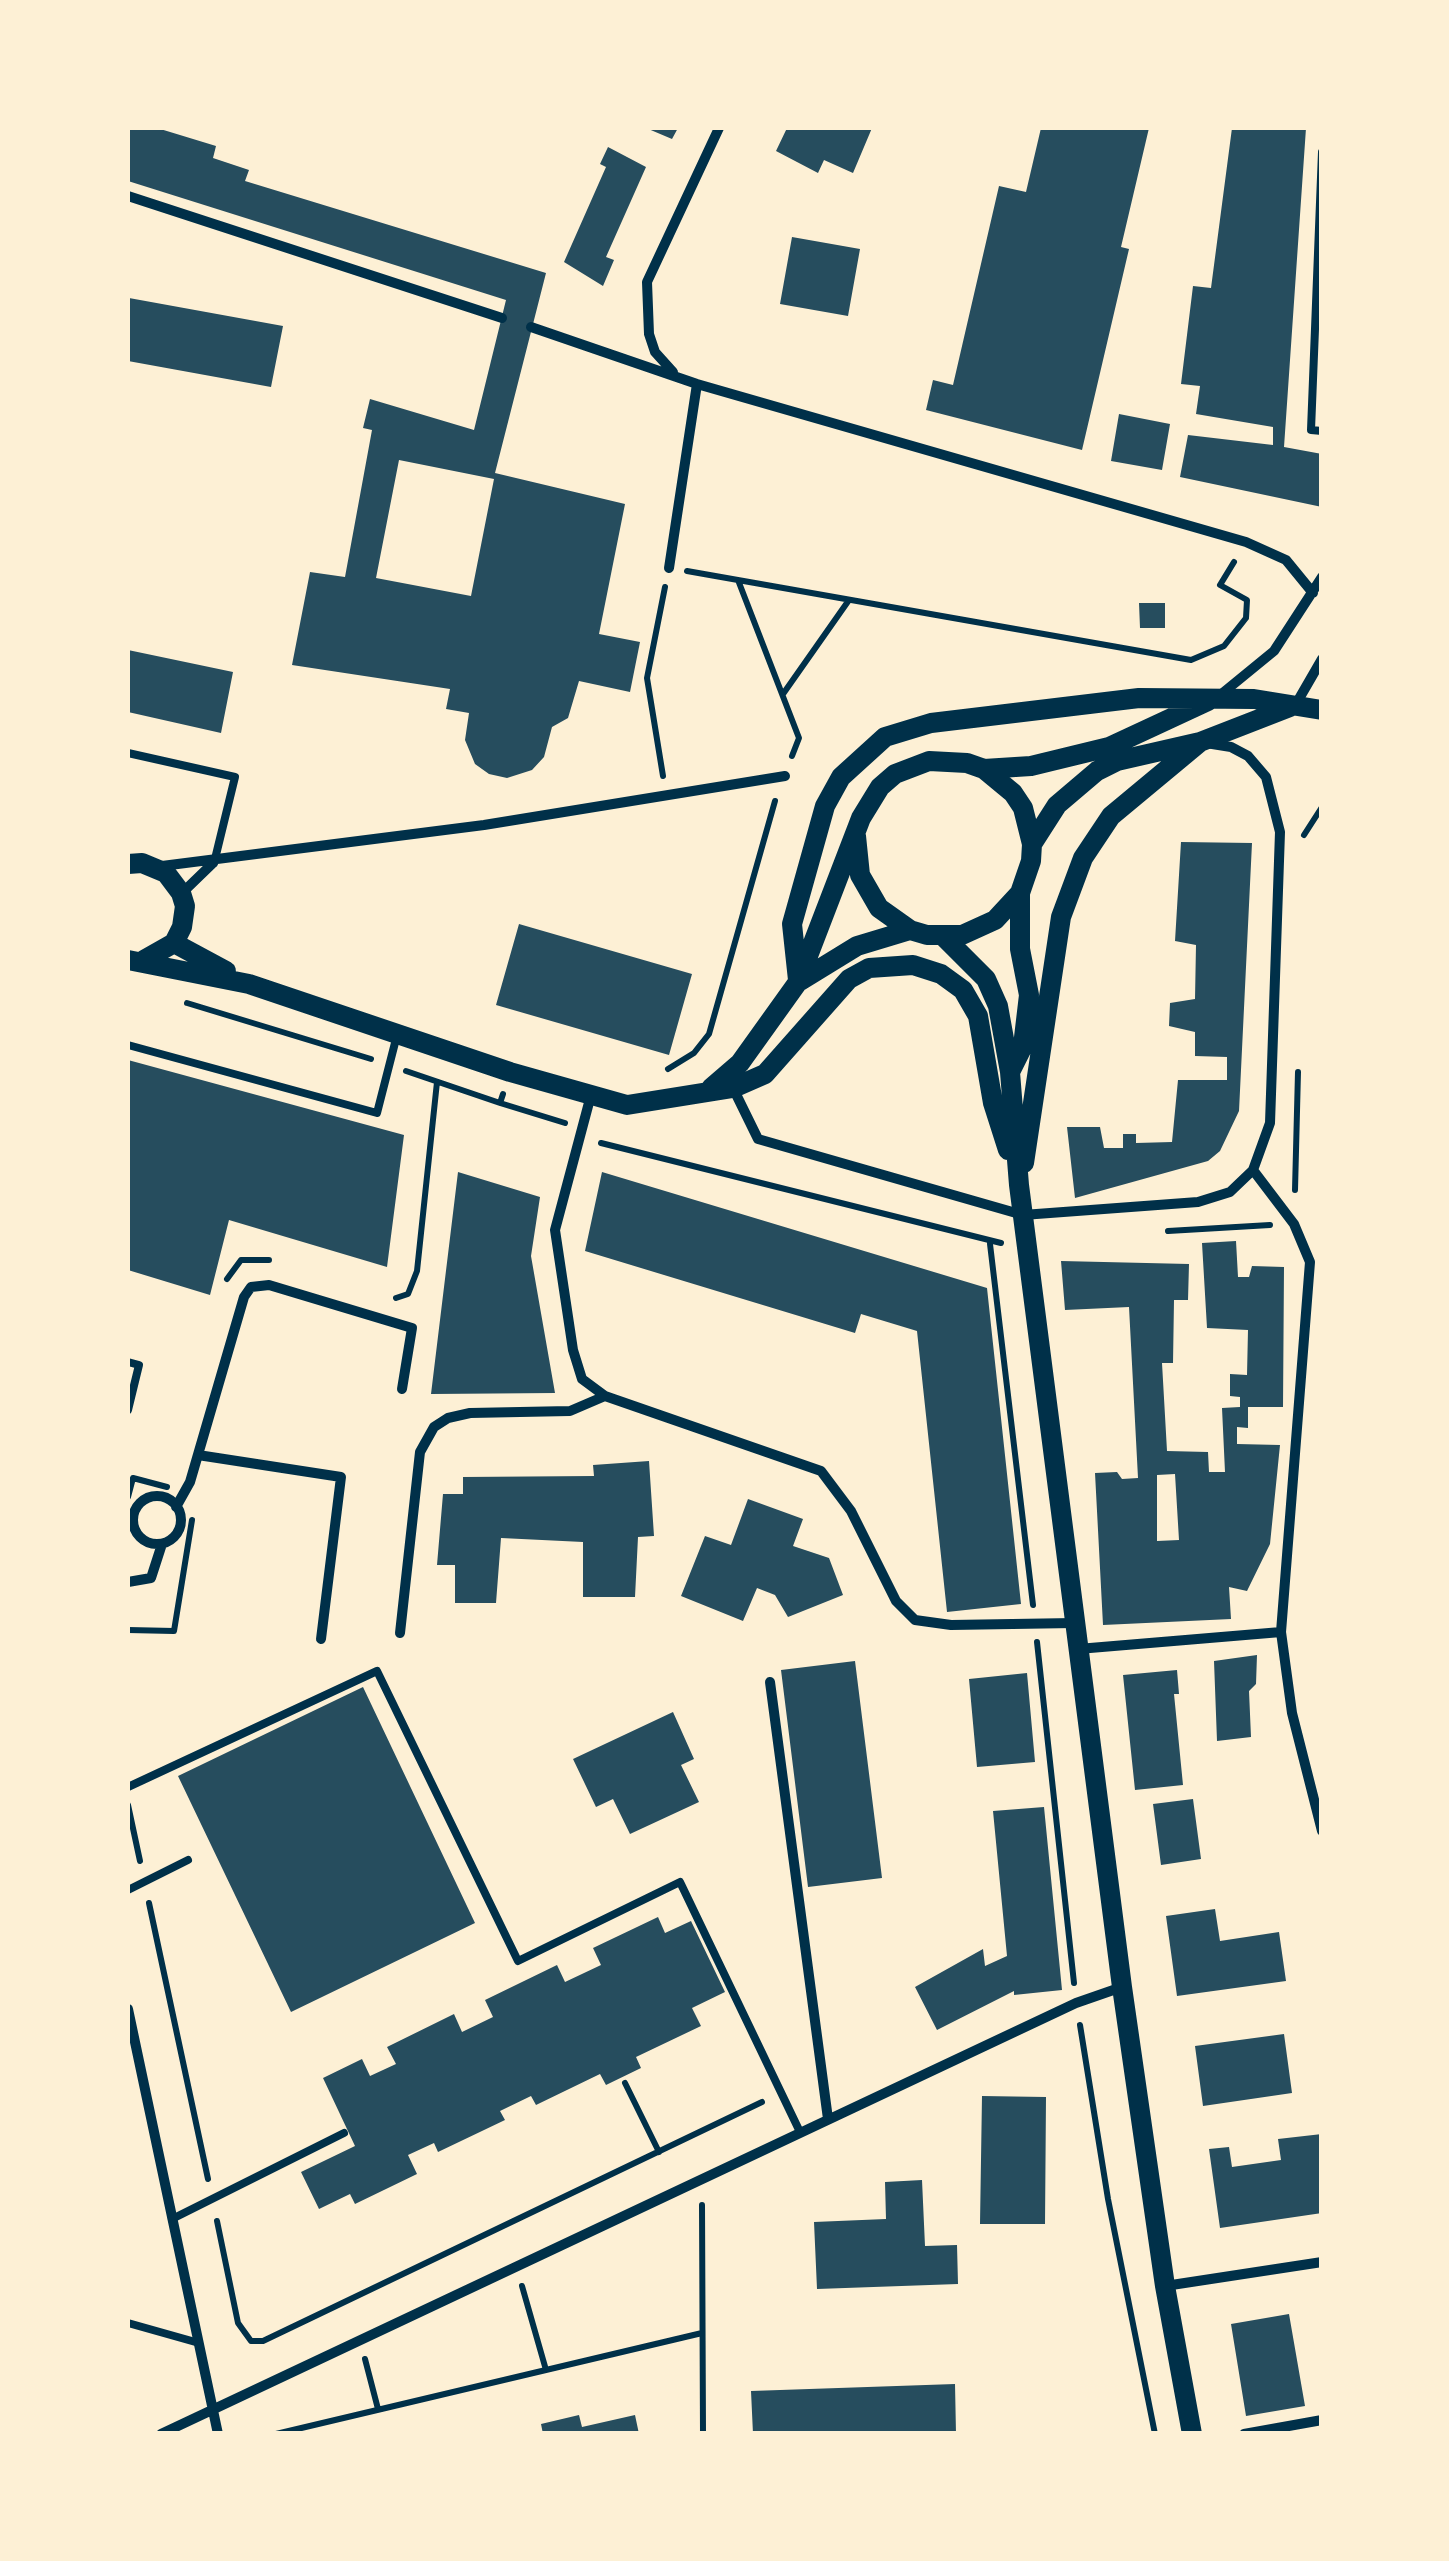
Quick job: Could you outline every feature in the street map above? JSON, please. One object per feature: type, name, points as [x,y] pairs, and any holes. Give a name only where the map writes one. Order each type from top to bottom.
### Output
[{"type":"main road","points":[[984,769],[1031,766],[1109,747],[1215,698]]},
{"type":"main road","points":[[798,982],[792,924],[825,806],[841,777],[885,737],[931,723],[1086,702],[1215,698],[1322,710]]},
{"type":"main road","points":[[1010,1072],[1023,1046],[1028,995],[1020,949],[1020,893],[1032,844],[1057,805],[1097,771],[1116,761],[1200,742],[1295,705]]},
{"type":"main road","points":[[1019,1185],[1036,1105],[1061,917],[1083,858],[1111,816],[1200,742]]},
{"type":"main road","points":[[696,1096],[722,1082],[740,1063],[798,982],[870,801],[895,774],[930,761],[967,763],[984,769],[1013,793],[1023,808],[1032,844]]},
{"type":"main road","points":[[856,836],[860,875],[868,892],[879,908],[910,930],[944,937],[980,929],[1009,908],[1020,893]]},
{"type":"main road","points":[[128,864],[154,866],[182,893],[184,919],[174,943],[160,954],[136,960]]},
{"type":"main road","points":[[798,982],[857,946],[910,930]]},
{"type":"main road","points":[[944,937],[986,978],[998,1006],[1010,1072],[1019,1185],[1076,1649],[1165,2286],[1192,2434]]},
{"type":"main road","points":[[174,943],[250,984]]},
{"type":"main road","points":[[136,960],[250,984],[510,1072],[627,1105],[733,1088],[764,1074],[849,978],[869,968],[914,965],[941,974],[963,990],[978,1016],[993,1104],[1019,1185]]},
{"type":"street","points":[[678,375],[661,361],[652,344],[646,312],[648,282],[719,128]]},
{"type":"street","points":[[128,196],[502,318]]},
{"type":"street","points":[[531,327],[697,384],[1246,542],[1286,560],[1313,593]]},
{"type":"street","points":[[668,568],[697,384]]},
{"type":"street","points":[[1215,698],[1247,677],[1274,651],[1322,577]]},
{"type":"street","points":[[1295,705],[1322,659]]},
{"type":"street","points":[[733,1088],[758,1139],[1023,1215],[1198,1202],[1230,1192],[1253,1170],[1270,1123],[1280,832],[1275,801],[1257,767],[1231,747],[1200,742]]},
{"type":"street","points":[[154,866],[214,862],[668,797],[784,776]]},
{"type":"street","points":[[182,893],[214,862]]},
{"type":"street","points":[[591,1095],[556,1216],[556,1250],[578,1367],[591,1388],[821,1471],[850,1512],[896,1601],[915,1620],[951,1624],[1074,1623]]},
{"type":"street","points":[[1253,1170],[1306,1247],[1311,1280],[1281,1632],[1292,1712],[1322,1831]]},
{"type":"street","points":[[128,1582],[151,1578],[162,1544],[179,1528],[176,1507],[190,1482],[244,1298],[258,1285],[412,1328],[402,1389]]},
{"type":"street","points":[[400,1633],[420,1452],[434,1427],[448,1418],[470,1413],[570,1411],[606,1396]]},
{"type":"street","points":[[198,1455],[341,1477],[321,1639]]},
{"type":"street","points":[[162,1544],[140,1537],[134,1514],[150,1498],[164,1498],[176,1507]]},
{"type":"street","points":[[1076,1649],[1281,1632]]},
{"type":"street","points":[[770,1682],[828,2119]]},
{"type":"street","points":[[161,2434],[1076,2003],[1122,1987]]},
{"type":"street","points":[[128,2010],[218,2434]]},
{"type":"street","points":[[1165,2286],[1322,2262]]},
{"type":"street","points":[[1244,2434],[1322,2420]]},
{"type":"lane","points":[[1322,152],[1310,430],[1322,431]]},
{"type":"lane","points":[[128,753],[235,777],[214,862]]},
{"type":"lane","points":[[128,1045],[377,1112],[396,1035]]},
{"type":"lane","points":[[128,1362],[139,1365],[128,1410]]},
{"type":"lane","points":[[128,1787],[377,1672],[518,1961],[680,1882],[800,2132]]},
{"type":"lane","points":[[128,1890],[188,1860]]},
{"type":"lane","points":[[172,2219],[344,2133]]},
{"type":"lane","points":[[128,2323],[199,2343]]},
{"type":"path","points":[[668,797],[647,678],[668,568],[1199,659],[1232,640],[1246,618],[1247,600],[1220,585],[1246,542]]},
{"type":"path","points":[[654,1074],[694,1054],[708,1034],[784,776],[799,738],[738,580]]},
{"type":"path","points":[[782,695],[849,600]]},
{"type":"path","points":[[1302,841],[1322,807]]},
{"type":"path","points":[[177,1001],[563,1122],[580,1137],[990,1244],[1026,1240]]},
{"type":"path","points":[[1164,1231],[1262,1226],[1287,1215],[1295,1200],[1298,1052]]},
{"type":"path","points":[[500,1103],[510,1072]]},
{"type":"path","points":[[385,1297],[408,1294],[415,1280],[437,1082]]},
{"type":"path","points":[[990,1244],[1076,2003],[1108,2199],[1155,2434]]},
{"type":"path","points":[[246,1258],[281,1264]]},
{"type":"path","points":[[128,1497],[133,1478],[168,1488]]},
{"type":"path","points":[[128,1804],[238,2323],[252,2340],[263,2342],[782,2093]]},
{"type":"path","points":[[625,2083],[659,2152]]},
{"type":"path","points":[[702,2178],[702,2434]]},
{"type":"path","points":[[516,2265],[546,2370]]},
{"type":"path","points":[[276,2434],[702,2334]]},
{"type":"path","points":[[360,2338],[378,2409]]},
{"type":"building","points":[[128,128],[157,128],[216,146],[213,158],[249,170],[245,181],[546,273],[495,473],[625,504],[599,634],[640,642],[630,692],[579,681],[568,718],[552,727],[544,757],[532,770],[507,778],[489,774],[475,764],[465,740],[469,713],[446,709],[450,689],[292,665],[310,572],[345,577],[372,430],[363,428],[370,399],[474,430],[506,300],[128,181]],"holes":[[[399,460],[494,479],[471,596],[376,578]]]},
{"type":"building","points":[[646,128],[678,128],[672,139]]},
{"type":"building","points":[[787,128],[872,128],[853,173],[824,160],[818,173],[776,151]]},
{"type":"building","points":[[1041,128],[1149,128],[1121,247],[1129,249],[1082,450],[926,410],[933,380],[953,385],[999,186],[1026,192]]},
{"type":"building","points":[[1232,128],[1306,128],[1284,447],[1322,454],[1322,507],[1180,477],[1188,435],[1273,445],[1273,427],[1196,414],[1200,386],[1181,384],[1193,286],[1211,288]]},
{"type":"building","points":[[608,147],[646,167],[606,257],[614,260],[603,286],[564,262],[606,167],[600,164]]},
{"type":"building","points":[[792,237],[860,249],[848,316],[780,304]]},
{"type":"building","points":[[129,298],[283,326],[271,387],[128,361]]},
{"type":"building","points":[[1119,414],[1170,424],[1162,470],[1111,461]]},
{"type":"building","points":[[1139,603],[1165,603],[1165,628],[1140,628]]},
{"type":"building","points":[[128,650],[233,672],[221,733],[128,712]]},
{"type":"building","points":[[1181,842],[1252,843],[1239,1111],[1220,1151],[1208,1161],[1075,1198],[1067,1127],[1100,1127],[1104,1148],[1123,1148],[1123,1134],[1136,1134],[1136,1143],[1172,1142],[1178,1080],[1227,1080],[1227,1057],[1195,1056],[1195,1032],[1169,1026],[1170,1003],[1195,999],[1196,945],[1175,941]]},
{"type":"building","points":[[519,924],[692,974],[669,1055],[496,1005]]},
{"type":"building","points":[[128,1060],[404,1135],[387,1267],[229,1220],[210,1295],[128,1270]]},
{"type":"building","points":[[458,1172],[540,1197],[531,1256],[555,1393],[431,1394]]},
{"type":"building","points":[[602,1172],[987,1288],[1021,1604],[947,1612],[917,1331],[861,1314],[855,1333],[585,1251]]},
{"type":"building","points":[[1236,1241],[1238,1277],[1249,1277],[1252,1266],[1284,1267],[1283,1407],[1248,1407],[1248,1428],[1237,1427],[1237,1444],[1280,1445],[1270,1544],[1247,1591],[1229,1587],[1231,1619],[1103,1625],[1095,1473],[1117,1472],[1122,1479],[1138,1478],[1129,1307],[1065,1310],[1061,1261],[1189,1264],[1188,1300],[1174,1300],[1173,1363],[1162,1363],[1167,1451],[1208,1452],[1209,1472],[1225,1472],[1222,1408],[1240,1407],[1240,1397],[1230,1396],[1230,1374],[1247,1375],[1248,1330],[1207,1328],[1202,1243]],"holes":[[[1175,1474],[1179,1540],[1157,1541],[1157,1475]]]},
{"type":"building","points":[[649,1461],[654,1536],[638,1537],[635,1597],[583,1597],[583,1542],[501,1538],[496,1603],[455,1603],[455,1565],[437,1565],[443,1494],[463,1494],[463,1477],[594,1476],[593,1465]]},
{"type":"building","points":[[748,1499],[803,1519],[793,1546],[829,1558],[843,1595],[788,1617],[775,1595],[757,1588],[743,1621],[681,1596],[705,1536],[731,1545]]},
{"type":"building","points":[[1257,1655],[1256,1684],[1249,1691],[1251,1737],[1217,1741],[1214,1661]]},
{"type":"building","points":[[855,1661],[882,1878],[808,1887],[781,1670]]},
{"type":"building","points":[[1177,1670],[1179,1694],[1174,1694],[1183,1785],[1135,1790],[1123,1675]]},
{"type":"building","points":[[1027,1673],[1035,1762],[977,1767],[969,1679]]},
{"type":"building","points":[[363,1687],[475,1923],[291,2012],[178,1776]]},
{"type":"building","points":[[673,1712],[694,1759],[681,1765],[699,1802],[630,1834],[613,1799],[596,1807],[573,1759]]},
{"type":"building","points":[[1193,1799],[1201,1859],[1161,1865],[1153,1804]]},
{"type":"building","points":[[1044,1807],[1062,1990],[1014,1995],[1014,1991],[937,2030],[915,1987],[983,1949],[985,1966],[1007,1956],[993,1811]]},
{"type":"building","points":[[1215,1909],[1220,1941],[1279,1932],[1286,1981],[1177,1996],[1166,1916]]},
{"type":"building","points":[[658,1917],[665,1933],[691,1921],[725,1992],[692,2008],[701,2026],[636,2057],[641,2068],[606,2085],[600,2074],[536,2105],[531,2096],[500,2111],[505,2120],[438,2152],[434,2143],[408,2155],[417,2174],[355,2204],[350,2194],[319,2209],[301,2172],[355,2146],[323,2078],[362,2059],[370,2076],[396,2064],[387,2047],[454,2014],[462,2032],[493,2017],[485,2000],[557,1965],[565,1982],[601,1965],[593,1948]]},
{"type":"building","points":[[1284,2034],[1292,2093],[1203,2106],[1195,2046]]},
{"type":"building","points":[[982,2096],[1046,2097],[1045,2224],[980,2224]]},
{"type":"building","points":[[1322,2134],[1322,2213],[1220,2228],[1209,2149],[1229,2147],[1232,2167],[1281,2160],[1278,2139]]},
{"type":"building","points":[[922,2180],[925,2246],[957,2245],[958,2284],[817,2289],[814,2222],[886,2219],[885,2182]]},
{"type":"building","points":[[1289,2314],[1305,2406],[1246,2416],[1231,2324]]},
{"type":"building","points":[[955,2384],[956,2434],[753,2434],[751,2391]]},
{"type":"building","points":[[579,2415],[582,2427],[635,2415],[639,2434],[543,2434],[541,2424]]}]
